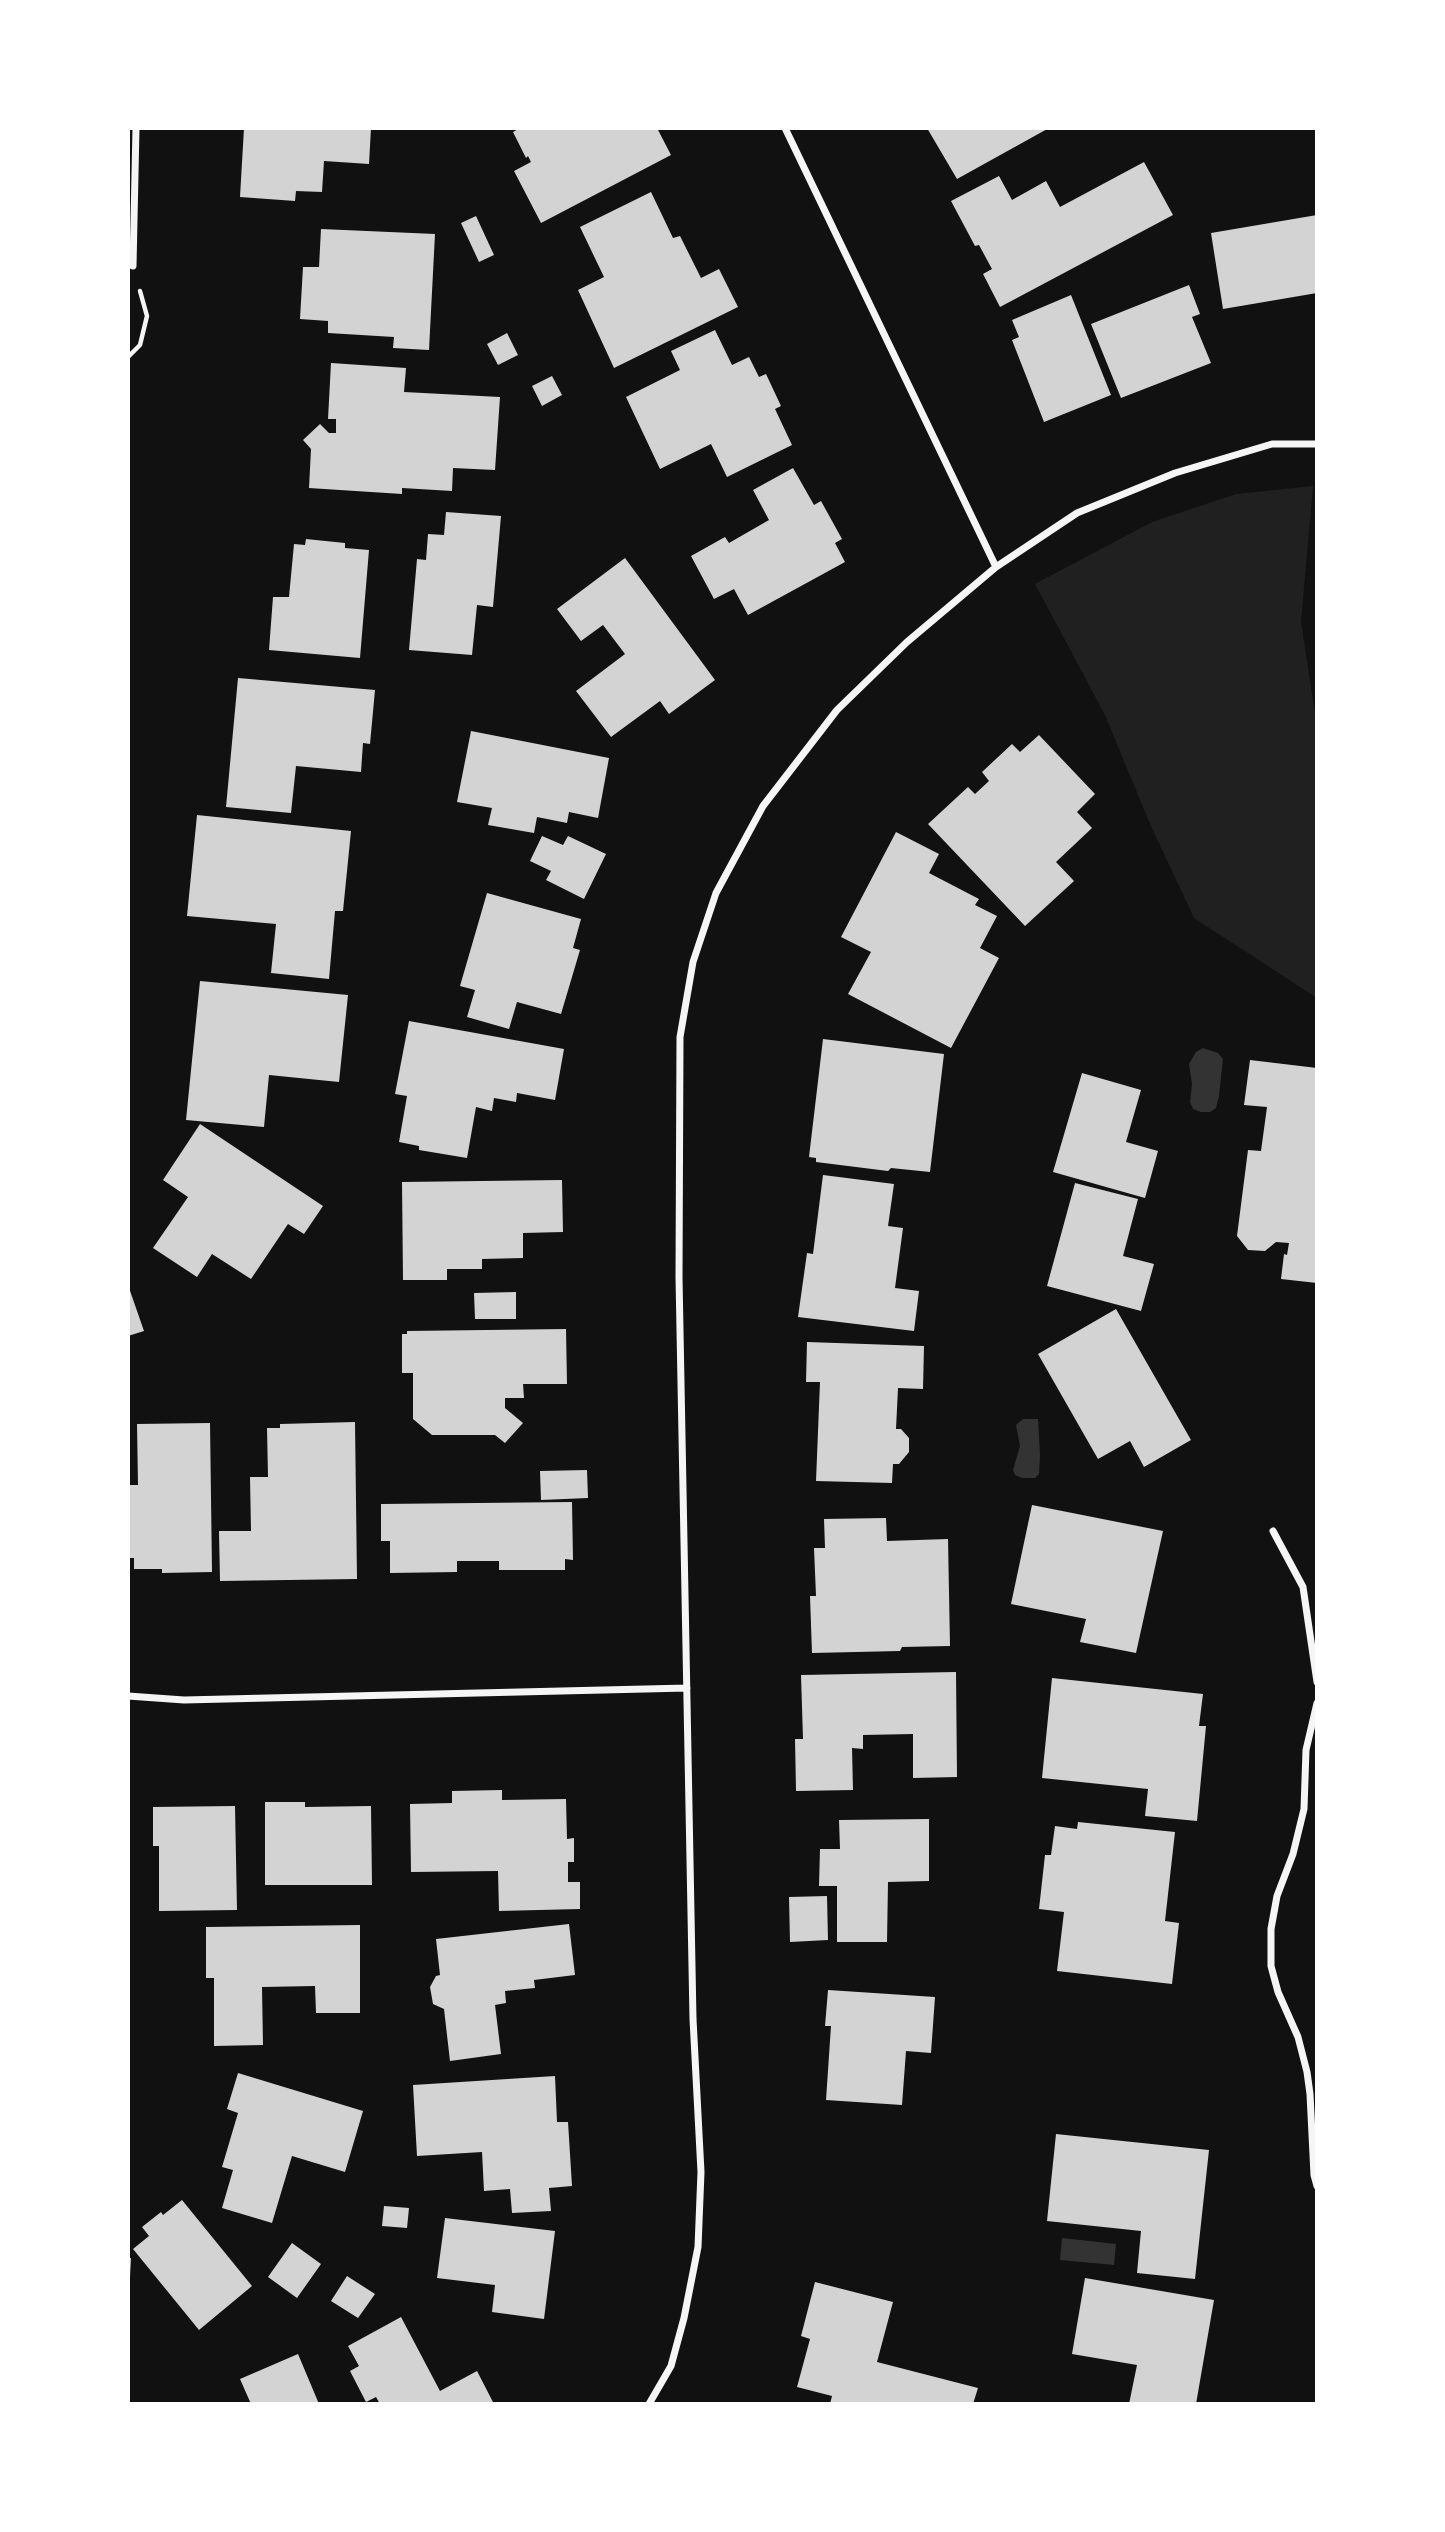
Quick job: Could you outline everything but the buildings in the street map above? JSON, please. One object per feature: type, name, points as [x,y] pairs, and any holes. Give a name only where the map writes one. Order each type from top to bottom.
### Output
[{"type":"street","points":[[133,266],[136,128]]},
{"type":"street","points":[[785,128],[996,567]]},
{"type":"street","points":[[649,2404],[671,2366],[698,2247],[701,2172],[693,2019],[679,1277],[680,1050],[693,962],[716,893],[763,806],[836,710],[906,642],[996,567],[1077,513],[1175,473],[1272,444],[1317,444]]},
{"type":"street","points":[[1273,1531],[1303,1587],[1317,1682]]},
{"type":"street","points":[[128,1696],[184,1700],[687,1688]]},
{"type":"street","points":[[1317,1703],[1306,1750],[1304,1809],[1293,1854],[1277,1896],[1271,1929],[1271,1966],[1278,1992],[1298,2037],[1307,2072],[1317,2186]]},
{"type":"path","points":[[128,358],[140,345],[147,316],[133,266]]},
{"type":"shaded area","points":[[1313,486],[1301,622],[1317,727],[1317,998],[1194,918],[1150,824],[1105,715],[1035,584],[1152,522],[1236,494]]},
{"type":"shaded area","points":[[1203,1048],[1218,1053],[1223,1059],[1219,1096],[1216,1108],[1210,1112],[1193,1109],[1190,1102],[1192,1084],[1189,1064],[1196,1052]]},
{"type":"shaded area","points":[[1023,1419],[1038,1419],[1040,1455],[1039,1474],[1035,1478],[1022,1478],[1015,1475],[1013,1470],[1020,1446],[1016,1425]]},
{"type":"shaded area","points":[[1062,2238],[1116,2244],[1114,2265],[1060,2260]]}]
